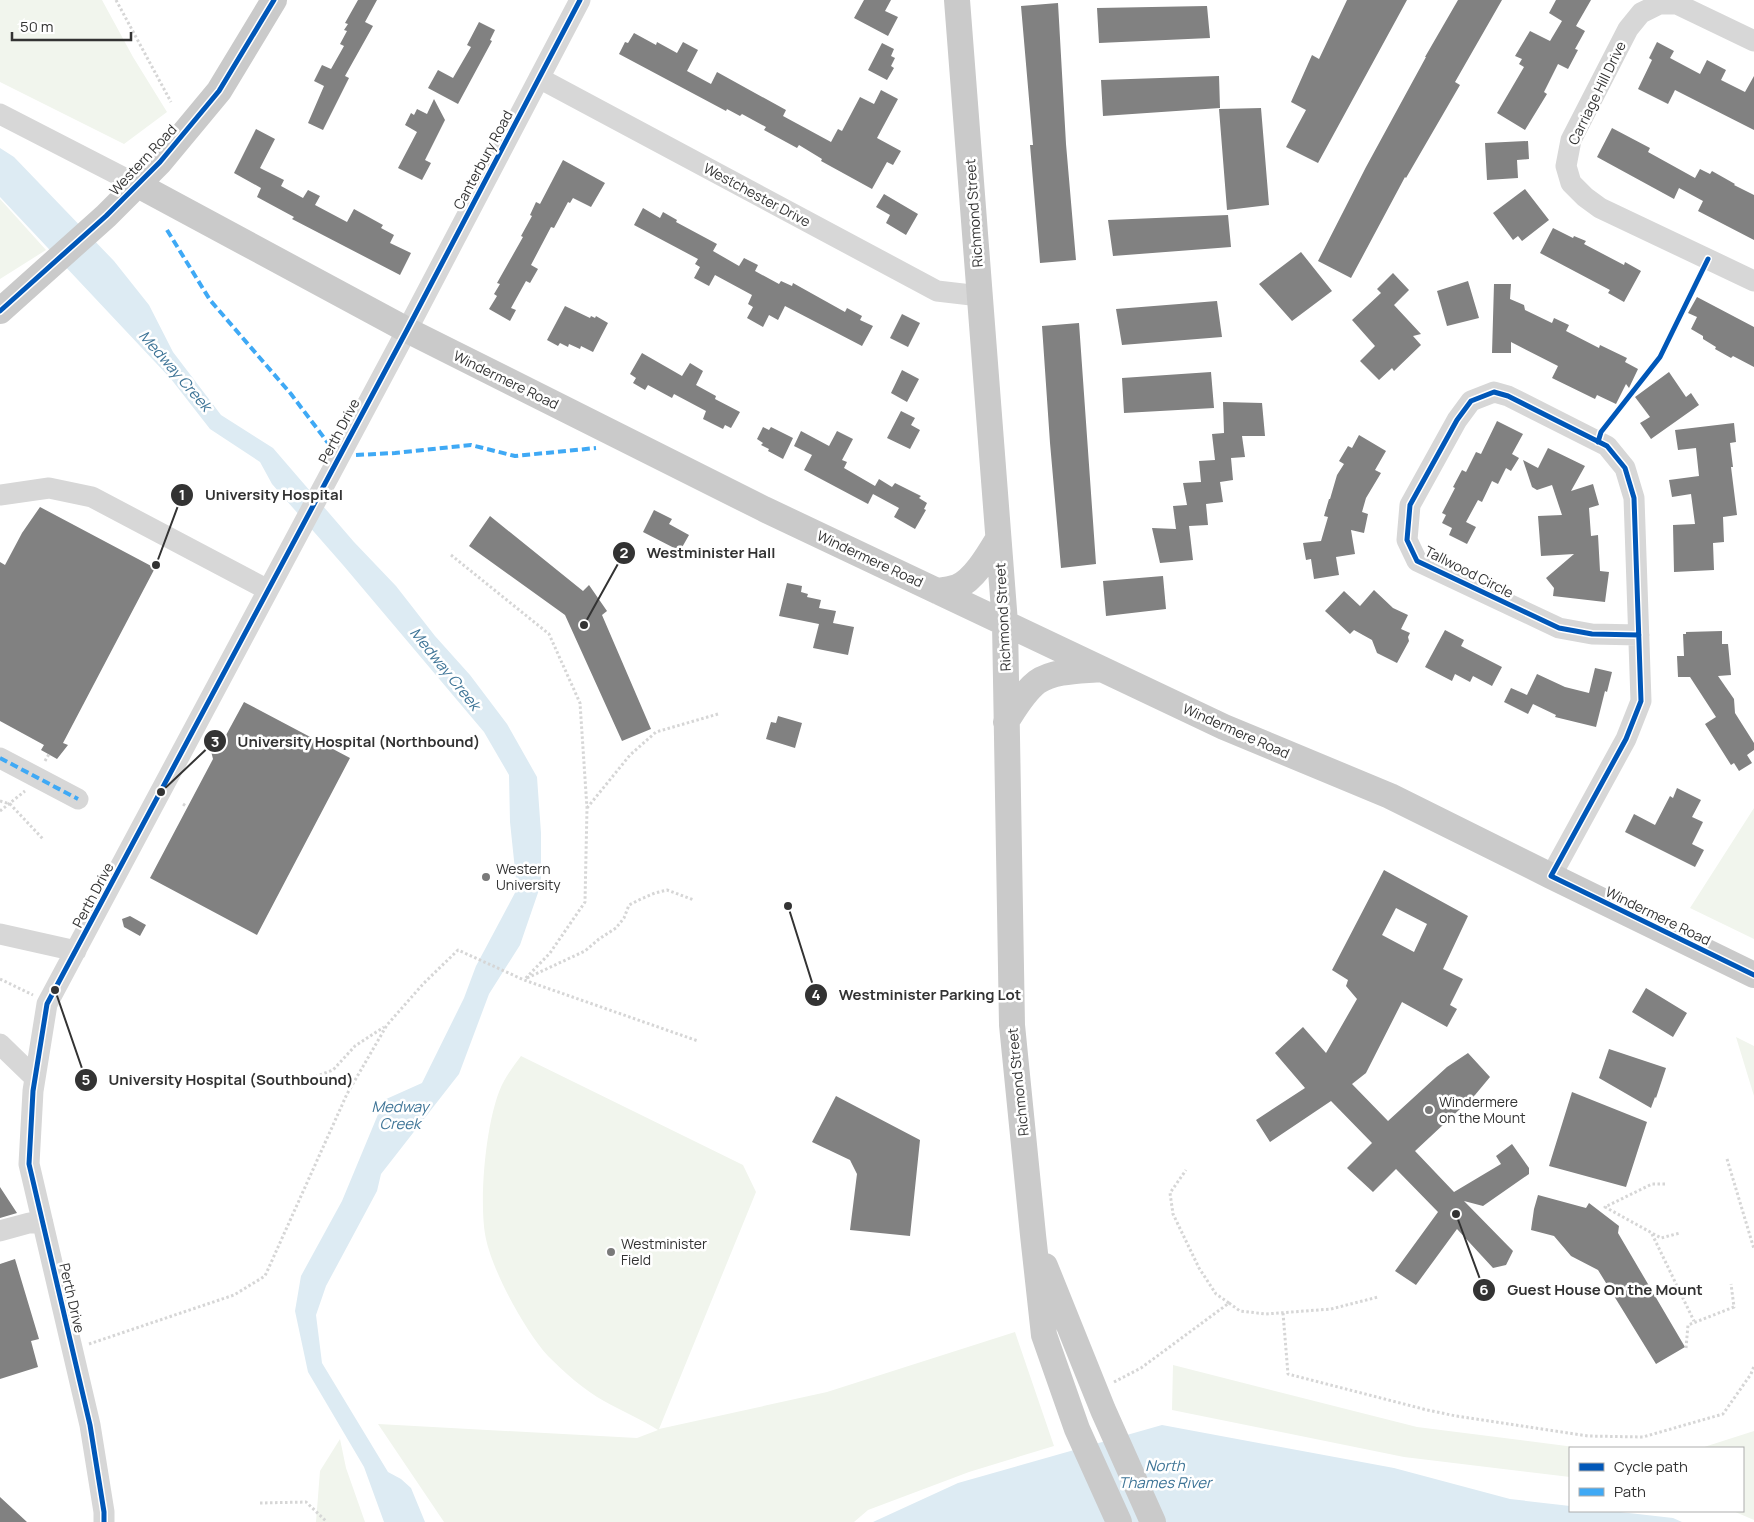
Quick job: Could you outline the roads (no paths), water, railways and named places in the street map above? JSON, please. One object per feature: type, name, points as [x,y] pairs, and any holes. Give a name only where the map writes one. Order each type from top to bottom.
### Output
[{"type":"main road","name":"Western Road","points":[[0,311],[106,216],[160,162],[219,91],[274,0]]},
{"type":"main road","name":"Richmond Street","points":[[957,0],[1005,623],[1012,1025],[1033,1235],[1044,1335],[1077,1429],[1119,1522]]},
{"type":"main road","name":"Windermere Road","points":[[138,185],[406,330],[764,510],[1224,728],[1390,796],[1754,975]]},
{"type":"main road","points":[[937,591],[958,587],[964,582],[985,560],[998,539]]},
{"type":"main road","points":[[1006,722],[1019,701],[1037,682],[1064,673],[1101,669]]},
{"type":"main road","name":"Richmond Street","points":[[1033,1235],[1103,1410],[1152,1522]]},
{"type":"street","name":"Canterbury Road","points":[[406,330],[580,0]]},
{"type":"street","name":"Carriage Hill Drive","points":[[1754,41],[1677,4],[1659,4],[1641,13],[1628,29],[1571,140],[1566,166],[1571,183],[1600,208],[1754,281]]},
{"type":"street","name":"Westchester Drive","points":[[539,78],[937,292],[980,296]]},
{"type":"street","name":"Windermere Road","points":[[0,114],[138,185]]},
{"type":"street","name":"Perth Drive","points":[[104,1522],[90,1425],[29,1164],[35,1078],[47,1004],[406,330]]},
{"type":"street","name":"Tallwood Circle","points":[[1551,876],[1626,739],[1641,701],[1639,634],[1634,498],[1625,468],[1607,446],[1508,396],[1494,392],[1471,401],[1457,420],[1410,505],[1407,540],[1418,561],[1559,628],[1592,634],[1639,634]]},
{"type":"street","points":[[0,495],[49,488],[92,497],[268,590]]},
{"type":"street","points":[[0,758],[78,799]]},
{"type":"street","points":[[0,934],[76,952]]},
{"type":"street","points":[[0,1044],[35,1078]]},
{"type":"street","points":[[0,1231],[29,1223],[42,1223]]},
{"type":"water","name":"Medway Creek","points":[[0,148],[14,157],[114,261],[149,305],[173,352],[221,415],[273,448],[354,542],[396,586],[435,636],[470,675],[507,724],[537,777],[541,833],[541,884],[520,945],[489,994],[459,1074],[381,1174],[377,1191],[326,1286],[316,1315],[322,1363],[388,1472],[401,1479],[411,1488],[425,1522],[384,1522],[364,1467],[308,1372],[295,1311],[301,1276],[342,1201],[384,1100],[422,1083],[464,998],[476,966],[517,889],[510,822],[509,775],[484,732],[272,484],[260,462],[210,429],[171,379],[0,197]]},
{"type":"water","name":"North Thames River","points":[[1162,1425],[1394,1468],[1510,1499],[1569,1506],[1569,1512],[1620,1512],[1673,1518],[1682,1522],[873,1522],[958,1483]]},
{"type":"place","name":"University Hospital","points":[[156,565]]},
{"type":"place","name":"Westminister Hall","points":[[584,625]]},
{"type":"place","name":"University Hospital (Northbound)","points":[[161,792]]},
{"type":"place","name":"Western University","points":[[486,877]]},
{"type":"place","name":"Westminister Parking Lot","points":[[788,906]]},
{"type":"place","name":"University Hospital (Southbound)","points":[[55,990]]},
{"type":"place","name":"Windermere on the Mount","points":[[1429,1110]]},
{"type":"place","name":"Guest House On the Mount","points":[[1456,1214]]},
{"type":"place","name":"Westminister Field","points":[[611,1252]]}]
